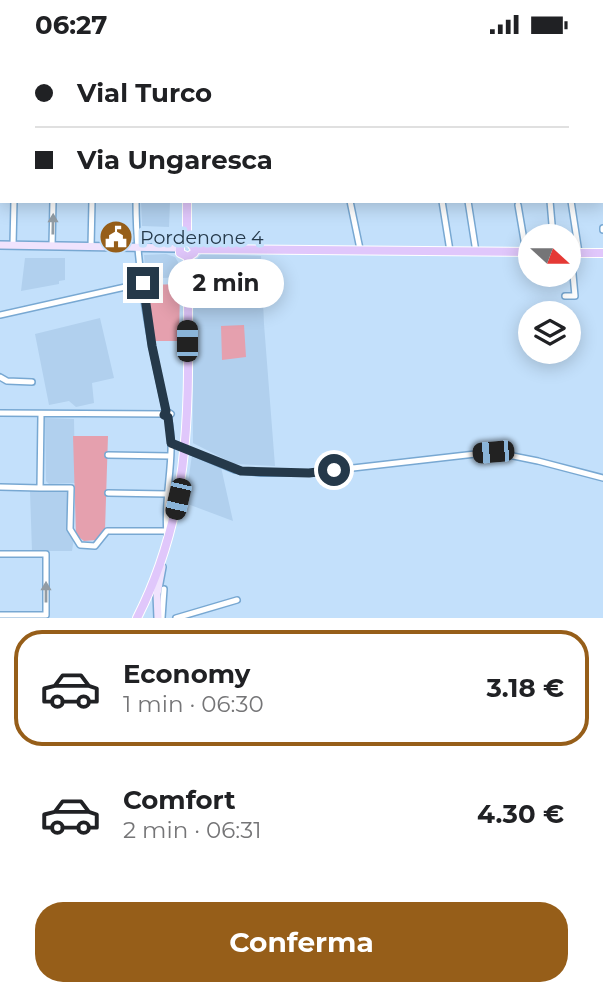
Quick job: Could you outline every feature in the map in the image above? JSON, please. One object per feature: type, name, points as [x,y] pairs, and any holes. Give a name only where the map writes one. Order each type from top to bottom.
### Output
[{"type":"main road","points":[[187,203],[187,240]]},
{"type":"main road","points":[[178,248],[187,240]]},
{"type":"main road","points":[[187,240],[192,242],[195,249],[188,257]]},
{"type":"main road","points":[[0,245],[178,248]]},
{"type":"main road","points":[[178,248],[181,255],[188,257]]},
{"type":"main road","points":[[195,249],[518,252]]},
{"type":"main road","points":[[581,253],[603,253]]},
{"type":"main road","points":[[160,618],[157,594],[168,534],[178,499],[186,447],[188,257]]},
{"type":"main road","points":[[137,618],[165,550]]},
{"type":"street","points":[[13,245],[14,203]]},
{"type":"street","points":[[52,246],[53,203]]},
{"type":"street","points":[[91,247],[92,203]]},
{"type":"street","points":[[0,487],[71,488],[70,529],[80,545],[95,546],[104,532],[168,534],[167,494],[171,443],[137,248],[136,203]]},
{"type":"street","points":[[350,203],[360,249]]},
{"type":"street","points":[[442,203],[450,251]]},
{"type":"street","points":[[467,203],[476,251]]},
{"type":"street","points":[[550,203],[552,224]]},
{"type":"street","points":[[571,203],[572,224]]},
{"type":"street","points":[[518,205],[522,224]]},
{"type":"street","points":[[0,315],[143,283]]},
{"type":"street","points":[[565,296],[575,296],[575,287]]},
{"type":"street","points":[[0,377],[7,381],[32,382]]},
{"type":"street","points":[[0,413],[166,414]]},
{"type":"street","points":[[40,488],[41,415]]},
{"type":"street","points":[[171,443],[186,447],[235,470],[261,473],[309,473],[493,452],[603,478]]},
{"type":"street","points":[[108,455],[170,456]]},
{"type":"street","points":[[108,493],[167,494]]},
{"type":"street","points":[[0,554],[46,554],[46,615],[0,615]]},
{"type":"street","points":[[160,618],[164,589]]},
{"type":"street","points":[[176,618],[237,600]]},
{"type":"shaded area","points":[[141,203],[170,203],[169,227],[142,226]]},
{"type":"shaded area","points":[[166,254],[175,257],[180,277],[146,279],[144,255]]},
{"type":"shaded area","points":[[201,254],[261,256],[275,466],[234,464],[193,443],[192,280],[194,263]]},
{"type":"shaded area","points":[[25,258],[65,258],[65,280],[59,281],[59,284],[21,291]]},
{"type":"shaded area","points":[[180,284],[179,341],[154,341],[148,285]]},
{"type":"shaded area","points":[[100,318],[114,378],[92,383],[94,403],[76,407],[69,401],[49,405],[35,334]]},
{"type":"shaded area","points":[[244,325],[246,357],[222,360],[221,326]]},
{"type":"shaded area","points":[[45,418],[74,419],[75,483],[49,484],[46,481]]},
{"type":"shaded area","points":[[73,436],[108,436],[105,530],[97,540],[84,541],[76,535]]},
{"type":"shaded area","points":[[192,455],[221,467],[233,521],[185,503]]},
{"type":"shaded area","points":[[30,491],[68,492],[68,529],[74,538],[72,551],[32,551]]},
{"type":"place","name":"Pordenone 4","points":[[116,237]]},
{"type":"route","points":[[143,283],[171,443],[241,471],[309,473],[334,470]]}]
